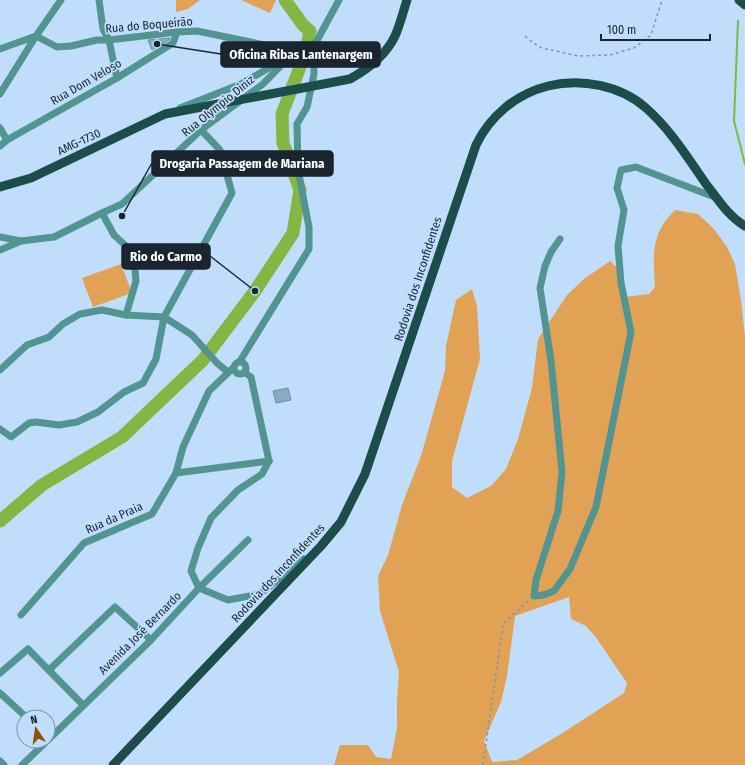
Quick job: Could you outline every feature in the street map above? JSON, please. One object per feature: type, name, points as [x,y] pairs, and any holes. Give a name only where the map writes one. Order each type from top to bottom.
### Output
[{"type":"main road","name":"AMG-1730","points":[[0,187],[31,178],[166,114],[350,79],[379,58],[387,49],[395,36],[407,0]]},
{"type":"main road","points":[[739,0],[745,5]]},
{"type":"main road","name":"Rodovia dos Inconfidentes","points":[[113,765],[321,546],[341,522],[365,474],[476,145],[481,134],[501,110],[523,96],[541,88],[559,84],[583,83],[602,85],[624,94],[645,107],[669,133],[717,198],[735,220],[745,226]]},
{"type":"street","points":[[0,94],[60,0]]},
{"type":"street","points":[[99,0],[104,29],[109,40],[117,78]]},
{"type":"street","points":[[230,370],[236,362],[240,361],[309,248],[309,227],[298,170],[297,124],[307,107],[314,74],[314,46],[339,0]]},
{"type":"street","name":"Rua do Boqueirão","points":[[36,36],[57,47],[71,46],[97,40],[197,31],[289,50],[314,46]]},
{"type":"street","name":"Rua Dom Veloso","points":[[0,146],[4,137],[117,78],[173,43],[177,32]]},
{"type":"street","points":[[0,49],[36,36]]},
{"type":"street","name":"Rua Olympio Diniz","points":[[0,237],[21,241],[54,237],[122,204],[201,130],[263,84],[298,48]]},
{"type":"street","points":[[166,114],[241,84],[287,58]]},
{"type":"street","points":[[0,128],[4,137]]},
{"type":"street","points":[[0,429],[11,437],[28,423],[36,422],[59,425],[77,422],[98,412],[124,392],[143,383],[156,359],[164,317],[232,193],[220,150],[201,130]]},
{"type":"street","points":[[560,239],[551,252],[545,266],[540,288],[551,360],[562,472],[558,511],[536,580],[534,596],[554,591],[570,569],[596,508],[631,332],[621,283],[618,246],[624,210],[617,188],[621,170],[636,167],[717,198]]},
{"type":"street","points":[[102,213],[114,235],[126,246],[134,259],[136,281],[126,315]]},
{"type":"street","points":[[0,250],[21,241]]},
{"type":"street","points":[[0,370],[27,345],[48,337],[64,324],[80,314],[102,310],[126,315],[164,317],[192,335],[217,363],[236,373],[241,374],[244,372]]},
{"type":"street","points":[[240,361],[244,362],[246,366],[244,372]]},
{"type":"street","name":"Rua da Praia","points":[[21,615],[84,543],[152,514],[176,473],[183,447],[209,391],[230,370]]},
{"type":"street","points":[[244,372],[251,377],[269,461],[262,474],[238,490],[211,518],[198,548],[191,571],[200,588],[228,600],[260,594],[321,546]]},
{"type":"street","points":[[176,473],[269,461]]},
{"type":"street","name":"Avenida José Bernardo","points":[[56,732],[151,640],[248,540]]},
{"type":"street","points":[[49,670],[115,607],[151,640]]},
{"type":"street","points":[[0,673],[28,649],[83,705]]},
{"type":"street","points":[[0,693],[17,709]]},
{"type":"street","name":"Avenida José Bernardo","points":[[22,765],[39,749]]},
{"type":"street","points":[[0,761],[4,765]]},
{"type":"path","points":[[525,36],[542,48],[578,56],[610,55],[634,48],[651,35],[662,0]]},
{"type":"path","points":[[483,765],[503,624],[534,596]]},
{"type":"shaded area","points":[[176,0],[200,0],[188,9],[176,12]]},
{"type":"shaded area","points":[[241,0],[276,0],[270,13]]},
{"type":"shaded area","points":[[675,210],[698,214],[714,229],[727,247],[735,264],[741,300],[745,337],[745,765],[334,765],[340,745],[368,745],[376,757],[391,759],[397,728],[399,672],[380,611],[378,576],[388,555],[402,505],[421,456],[445,371],[446,346],[456,300],[472,289],[477,306],[480,359],[452,461],[452,487],[467,498],[491,486],[506,469],[518,439],[532,388],[538,339],[567,295],[584,279],[610,261],[620,270],[625,297],[649,294],[655,287],[654,249],[658,235],[662,225]],"holes":[[[569,597],[571,619],[586,626],[595,636],[627,683],[624,693],[561,734],[517,760],[492,762],[484,741],[501,702],[507,676],[515,616]]]},
{"type":"shaded area","points":[[121,264],[132,293],[93,307],[82,278]]},
{"type":"building","points":[[170,38],[152,50],[148,40]]},
{"type":"building","points":[[288,388],[291,400],[276,403],[273,391]]},
{"type":"waterway","points":[[0,521],[42,485],[122,437],[203,360],[255,291],[293,233],[300,190],[283,143],[282,114],[305,54],[310,31],[303,25],[285,0]]},
{"type":"waterway","points":[[738,21],[734,121],[745,164]]},
{"type":"place","name":"Oficina Ribas Lantenargem","points":[[157,44]]},
{"type":"place","name":"Drogaria Passagem de Mariana","points":[[122,216]]},
{"type":"place","name":"Rio do Carmo","points":[[255,291]]}]
